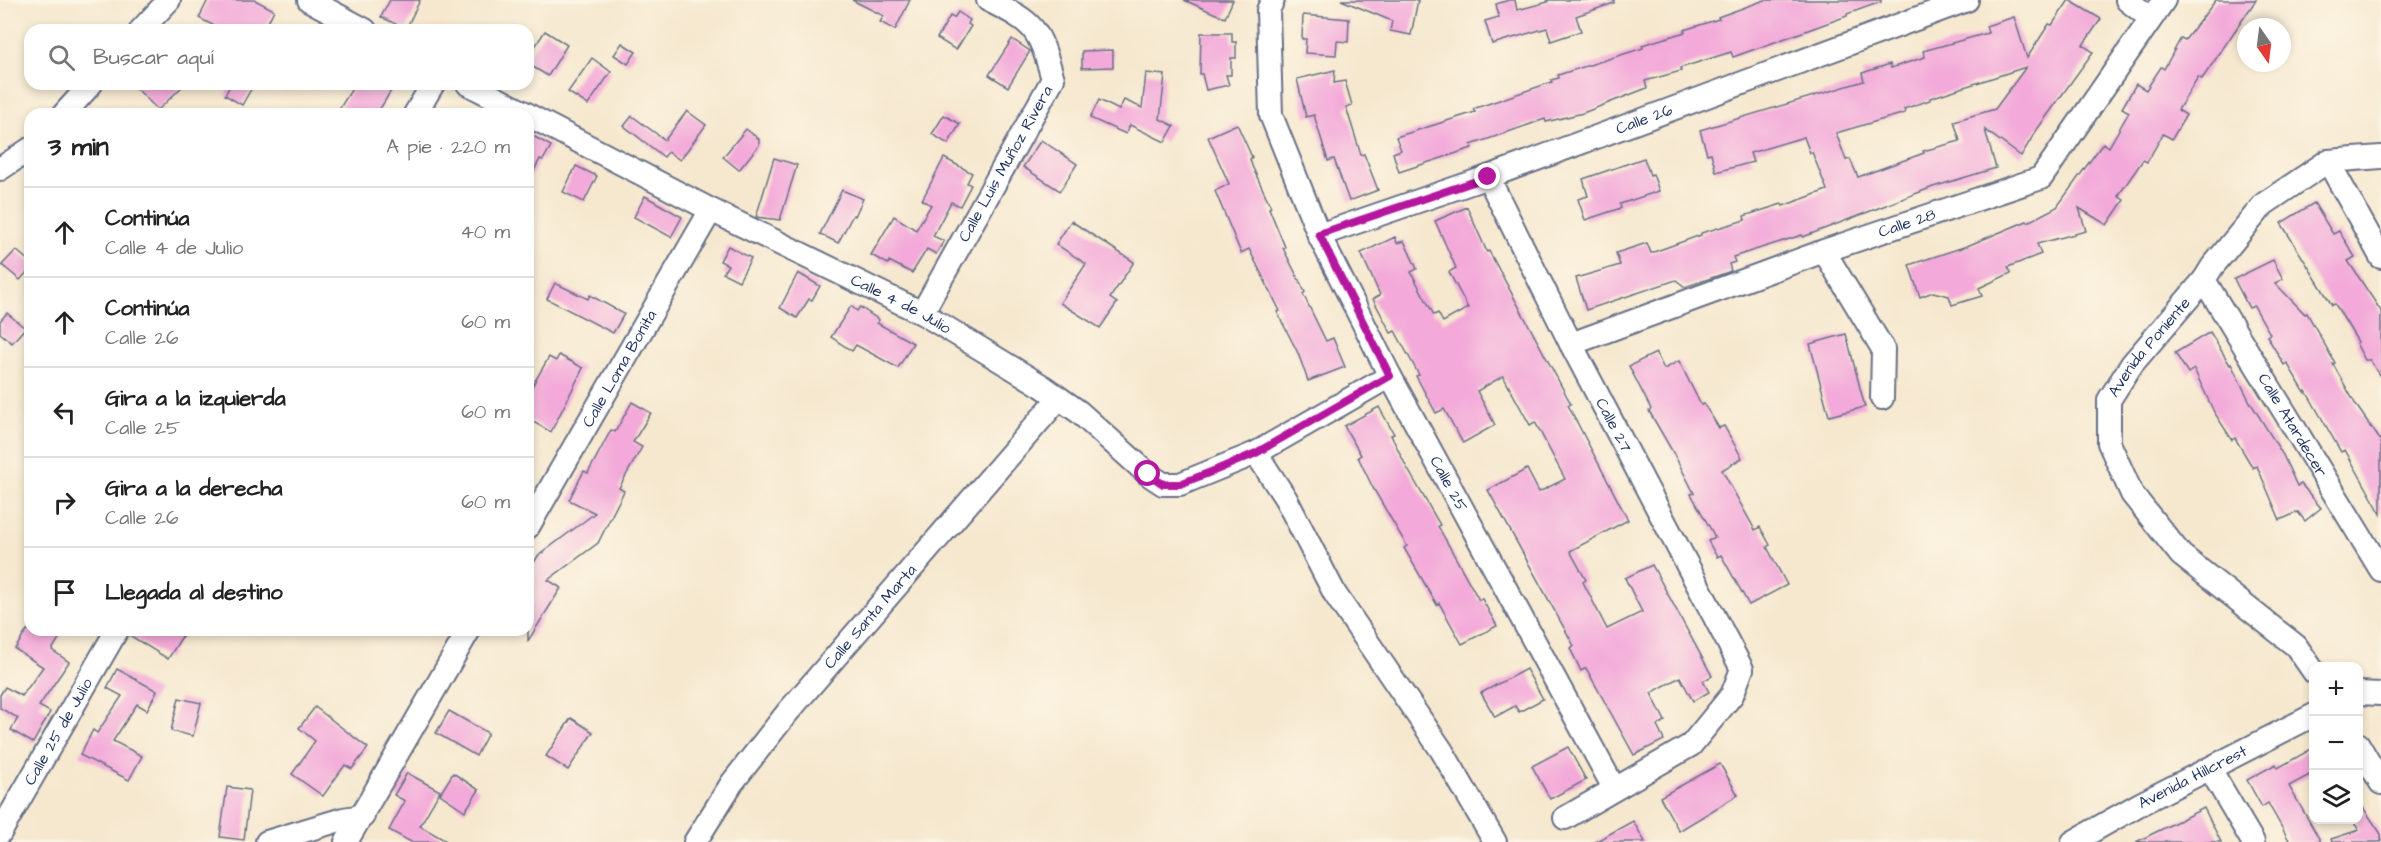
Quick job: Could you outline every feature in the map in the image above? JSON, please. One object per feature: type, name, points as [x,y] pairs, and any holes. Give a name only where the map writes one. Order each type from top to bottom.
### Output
[{"type":"street","points":[[147,24],[169,0]]},
{"type":"street","points":[[309,0],[354,24]]},
{"type":"street","name":"Calle Luis Muñoz Rivera","points":[[922,313],[1053,79],[1042,40],[1024,18],[988,0]]},
{"type":"street","name":"Calle 25","points":[[1274,0],[1268,10],[1271,115],[1319,234],[1390,376],[1614,788]]},
{"type":"street","name":"Calle 26","points":[[1319,234],[1488,177],[1967,0]]},
{"type":"street","points":[[2127,0],[2157,9]]},
{"type":"street","name":"Calle 28","points":[[1571,344],[1824,251],[2041,178],[2157,9]]},
{"type":"street","points":[[70,108],[86,90]]},
{"type":"street","points":[[419,108],[429,90]]},
{"type":"street","name":"Calle 4 de Julio","points":[[480,90],[515,108]]},
{"type":"street","name":"Calle 4 de Julio","points":[[534,118],[711,210],[922,313],[1079,412],[1148,474],[1163,484],[1180,484],[1256,453]]},
{"type":"street","points":[[0,169],[24,153]]},
{"type":"street","name":"Avenida Poniente","points":[[2309,666],[2296,646],[2181,555],[2132,494],[2109,443],[2109,400],[2132,364],[2204,280],[2264,204],[2328,161],[2381,157]]},
{"type":"street","points":[[2328,161],[2381,257]]},
{"type":"street","name":"Calle 27","points":[[1488,177],[1571,344],[1742,669],[1732,695],[1690,745],[1614,788]]},
{"type":"street","name":"Calle Loma Bonita","points":[[534,517],[711,210]]},
{"type":"street","points":[[1824,251],[1883,349],[1882,398]]},
{"type":"street","name":"Calle Atardecer","points":[[2204,280],[2381,570]]},
{"type":"street","points":[[1390,376],[1256,453],[1286,499],[1335,594],[1442,751],[1495,842]]},
{"type":"street","name":"Calle Santa Marta","points":[[695,842],[732,783],[787,713],[1059,398]]},
{"type":"street","name":"Calle 25 de Julio","points":[[0,833],[114,636]]},
{"type":"street","points":[[346,842],[466,636]]},
{"type":"street","points":[[2363,693],[2381,694]]},
{"type":"street","name":"Avenida Hillcrest","points":[[2076,841],[2140,804],[2311,716]]},
{"type":"street","points":[[2363,752],[2381,783]]},
{"type":"street","points":[[2210,769],[2253,842]]},
{"type":"street","points":[[1565,818],[1614,788]]},
{"type":"street","points":[[267,842],[343,819],[363,816]]},
{"type":"building","points":[[208,0],[255,0],[274,10],[267,24],[210,24],[199,18]]},
{"type":"building","points":[[390,0],[420,0],[408,24],[396,24],[381,17]]},
{"type":"building","points":[[852,0],[910,0],[895,30],[880,22],[884,16]]},
{"type":"building","points":[[1184,0],[1233,0],[1225,18]]},
{"type":"building","points":[[1341,0],[1418,0],[1411,35],[1390,31],[1392,21]]},
{"type":"building","points":[[1515,0],[1517,10],[1548,2],[1547,0],[1614,0],[1614,3],[1576,16],[1581,31],[1551,41],[1547,28],[1492,44],[1485,21],[1499,17],[1496,4]]},
{"type":"building","points":[[1765,0],[1881,0],[1881,2],[1733,57],[1731,52],[1680,68],[1681,71],[1645,81],[1647,88],[1583,113],[1546,122],[1545,119],[1471,145],[1472,148],[1399,172],[1393,153],[1401,150],[1396,137],[1475,112],[1473,109],[1552,82],[1551,80],[1559,78],[1558,75],[1643,48],[1642,45],[1685,32],[1684,30],[1719,19],[1718,17]]},
{"type":"building","points":[[2069,0],[2101,19],[2083,45],[2093,52],[2036,131],[2021,156],[1985,130],[1996,168],[1933,187],[1803,237],[1802,235],[1733,257],[1735,262],[1729,264],[1731,271],[1714,277],[1685,287],[1676,280],[1586,310],[1576,278],[1620,265],[1616,253],[1647,243],[1651,253],[1701,235],[1701,233],[1745,220],[1744,216],[1782,204],[1783,206],[1827,190],[1804,137],[1750,153],[1753,162],[1716,172],[1711,153],[1707,154],[1700,130],[1864,81],[1862,73],[1890,64],[1891,68],[1925,57],[1923,51],[1988,33],[1986,26],[2014,17],[2027,58],[2049,24],[2052,25]],"holes":[[[2026,67],[1995,109],[1954,121],[1960,141],[1923,151],[1924,153],[1858,177],[1850,159],[1846,160],[1836,133],[1905,113],[1904,109],[1930,100],[1930,98]]]},
{"type":"building","points":[[2216,0],[2256,0],[2244,18],[2237,18],[2237,28],[2202,79],[2198,77],[2178,110],[2186,115],[2172,139],[2163,134],[2147,162],[2143,160],[2118,196],[2124,200],[2107,225],[2079,208],[2086,231],[2037,244],[2041,254],[2008,267],[2011,273],[1979,288],[1982,296],[1952,305],[1949,296],[1933,292],[1920,297],[1909,265],[1967,246],[2028,222],[2057,207],[2103,143],[2109,147],[2129,112],[2122,108],[2136,84],[2146,90],[2161,67],[2164,69],[2181,38],[2185,40]]},
{"type":"building","points":[[958,12],[970,20],[968,24],[971,26],[956,50],[937,38],[950,16],[954,18]]},
{"type":"building","points":[[1303,15],[1349,19],[1348,42],[1337,41],[1336,55],[1305,53],[1306,39],[1302,39]]},
{"type":"building","points":[[545,31],[567,45],[548,76],[534,68],[534,48]]},
{"type":"building","points":[[1201,33],[1232,33],[1232,42],[1236,42],[1236,58],[1231,58],[1231,75],[1226,75],[1229,85],[1206,90],[1202,74],[1200,74]]},
{"type":"building","points":[[1012,39],[1030,51],[1008,87],[989,75]]},
{"type":"building","points":[[622,43],[636,52],[628,64],[614,55]]},
{"type":"building","points":[[1113,50],[1113,67],[1082,68],[1082,51]]},
{"type":"building","points":[[592,58],[611,72],[588,105],[568,92]]},
{"type":"building","points":[[1335,70],[1334,83],[1345,81],[1352,105],[1346,107],[1361,155],[1364,154],[1378,190],[1349,201],[1334,159],[1328,161],[1314,115],[1306,117],[1297,79]]},
{"type":"building","points":[[1146,73],[1165,75],[1160,119],[1174,126],[1165,142],[1130,125],[1126,134],[1090,118],[1099,100],[1119,110],[1124,100],[1142,108]]},
{"type":"building","points":[[138,90],[179,90],[160,108],[156,108]]},
{"type":"building","points":[[228,90],[251,90],[242,105],[225,95]]},
{"type":"building","points":[[351,90],[391,90],[381,108],[340,108]]},
{"type":"building","points":[[687,111],[706,125],[680,160],[668,152],[664,157],[624,126],[632,116],[665,140]]},
{"type":"building","points":[[944,115],[960,124],[948,144],[932,134]]},
{"type":"building","points":[[1237,124],[1252,157],[1250,159],[1252,166],[1271,207],[1269,208],[1285,247],[1283,248],[1305,292],[1303,294],[1326,341],[1333,338],[1345,367],[1308,381],[1298,353],[1277,312],[1280,311],[1249,249],[1241,253],[1215,191],[1229,184],[1208,137]]},
{"type":"building","points":[[746,129],[759,139],[759,145],[739,170],[723,157]]},
{"type":"building","points":[[534,136],[551,146],[543,160],[540,159],[534,170]]},
{"type":"building","points":[[1041,140],[1077,164],[1060,191],[1023,167]]},
{"type":"building","points":[[774,158],[797,165],[780,220],[756,217]]},
{"type":"building","points":[[944,158],[972,173],[967,183],[971,185],[960,206],[951,202],[933,236],[944,241],[936,254],[927,249],[912,273],[871,255],[894,216],[916,230],[931,205],[922,200]]},
{"type":"building","points":[[1644,158],[1659,191],[1620,204],[1621,208],[1585,220],[1578,199],[1588,196],[1583,179]]},
{"type":"building","points":[[576,166],[597,176],[584,202],[563,192]]},
{"type":"building","points":[[842,190],[863,199],[838,243],[820,234]]},
{"type":"building","points":[[645,196],[682,217],[671,237],[634,217]]},
{"type":"building","points":[[2314,203],[2333,234],[2339,231],[2355,257],[2348,261],[2381,311],[2381,378],[2370,360],[2365,360],[2356,343],[2358,342],[2335,304],[2332,305],[2281,223]]},
{"type":"building","points":[[1467,207],[1487,252],[1489,251],[1571,404],[1568,405],[1628,520],[1570,551],[1586,580],[1583,582],[1607,629],[1642,612],[1625,578],[1652,565],[1712,676],[1703,681],[1709,692],[1693,701],[1680,677],[1651,693],[1665,721],[1657,726],[1664,740],[1634,755],[1586,668],[1581,671],[1570,648],[1574,646],[1488,490],[1527,469],[1539,492],[1565,479],[1535,422],[1530,425],[1503,376],[1477,391],[1495,425],[1463,443],[1444,409],[1436,413],[1395,331],[1391,333],[1373,299],[1380,295],[1361,253],[1395,237],[1397,243],[1404,241],[1417,269],[1411,272],[1434,315],[1438,313],[1443,322],[1468,308],[1449,272],[1456,268],[1435,221]]},
{"type":"building","points":[[1071,221],[1134,262],[1110,298],[1117,303],[1100,328],[1060,303],[1086,264],[1056,244]]},
{"type":"building","points":[[728,246],[751,258],[739,281],[723,273],[728,265],[720,261]]},
{"type":"building","points":[[16,250],[24,257],[24,276],[20,280],[2,265]]},
{"type":"building","points":[[2273,260],[2283,279],[2275,283],[2305,314],[2307,313],[2356,405],[2381,441],[2381,514],[2345,450],[2341,452],[2306,391],[2305,393],[2287,363],[2284,365],[2267,336],[2270,334],[2254,306],[2249,308],[2234,279]]},
{"type":"building","points":[[798,273],[820,286],[797,318],[780,308]]},
{"type":"building","points":[[555,283],[588,299],[590,295],[624,314],[613,333],[547,299]]},
{"type":"building","points":[[851,306],[857,311],[860,307],[879,320],[877,323],[913,343],[898,368],[856,345],[852,351],[831,337]]},
{"type":"building","points":[[7,313],[24,329],[12,343],[0,333],[0,321]]},
{"type":"building","points":[[2210,332],[2283,455],[2297,486],[2301,484],[2321,508],[2305,521],[2298,512],[2280,520],[2257,466],[2253,468],[2235,438],[2232,440],[2214,412],[2194,369],[2188,373],[2175,353]]},
{"type":"building","points":[[1846,334],[1865,407],[1829,416],[1810,344]]},
{"type":"building","points":[[1656,353],[1664,369],[1679,361],[1701,405],[1704,404],[1719,428],[1724,426],[1742,458],[1722,470],[1755,530],[1760,527],[1770,545],[1767,547],[1787,585],[1749,605],[1721,555],[1717,557],[1708,541],[1715,537],[1691,494],[1694,493],[1674,454],[1649,411],[1651,409],[1629,366]]},
{"type":"building","points":[[559,355],[583,368],[551,432],[534,422],[534,383],[549,357],[556,361]]},
{"type":"building","points":[[632,402],[651,413],[633,442],[642,447],[619,488],[624,491],[598,543],[548,580],[561,588],[534,631],[534,562],[538,556],[595,513],[569,500],[584,471],[588,473],[611,430],[615,432]]},
{"type":"building","points":[[1379,407],[1394,434],[1391,435],[1406,466],[1440,525],[1438,526],[1479,600],[1482,599],[1497,626],[1462,644],[1404,548],[1407,546],[1373,488],[1358,457],[1361,455],[1344,426]]},
{"type":"building","points":[[24,635],[60,636],[52,650],[69,662],[39,706],[50,712],[33,743],[11,730],[18,718],[0,708],[0,695],[5,687],[22,696],[43,667],[15,649]]},
{"type":"building","points":[[131,636],[182,636],[168,659]]},
{"type":"building","points":[[117,669],[157,691],[147,710],[137,704],[113,741],[142,756],[129,780],[80,755],[93,730],[97,733],[122,696],[107,688]]},
{"type":"building","points":[[1526,669],[1543,699],[1519,712],[1515,706],[1495,717],[1481,693]]},
{"type":"building","points":[[179,698],[201,703],[193,736],[171,731]]},
{"type":"building","points":[[315,707],[368,748],[352,769],[345,765],[323,796],[292,774],[315,741],[299,728]]},
{"type":"building","points":[[449,711],[488,733],[476,756],[436,733]]},
{"type":"building","points":[[571,718],[593,732],[568,770],[546,756]]},
{"type":"building","points":[[1568,747],[1586,780],[1550,799],[1532,766]]},
{"type":"building","points":[[2309,750],[2309,775],[2289,786],[2321,842],[2290,842],[2268,803],[2262,807],[2247,780],[2276,764],[2278,768]]},
{"type":"building","points":[[1720,764],[1738,795],[1679,831],[1660,797]]},
{"type":"building","points":[[407,773],[440,791],[420,826],[448,842],[411,842],[389,830],[405,801],[394,795]]},
{"type":"building","points":[[453,773],[479,790],[465,811],[440,794]]},
{"type":"building","points":[[227,787],[250,790],[244,840],[220,837]]},
{"type":"building","points":[[2363,807],[2381,834],[2381,842],[2332,842],[2331,839],[2359,830],[2355,824],[2363,824]]},
{"type":"building","points":[[2204,808],[2221,842],[2136,842]]},
{"type":"building","points":[[1633,821],[1645,842],[1595,842]]},
{"type":"route","points":[[1148,474],[1163,484],[1180,484],[1216,470],[1256,453],[1390,376],[1319,234],[1488,177]]}]
